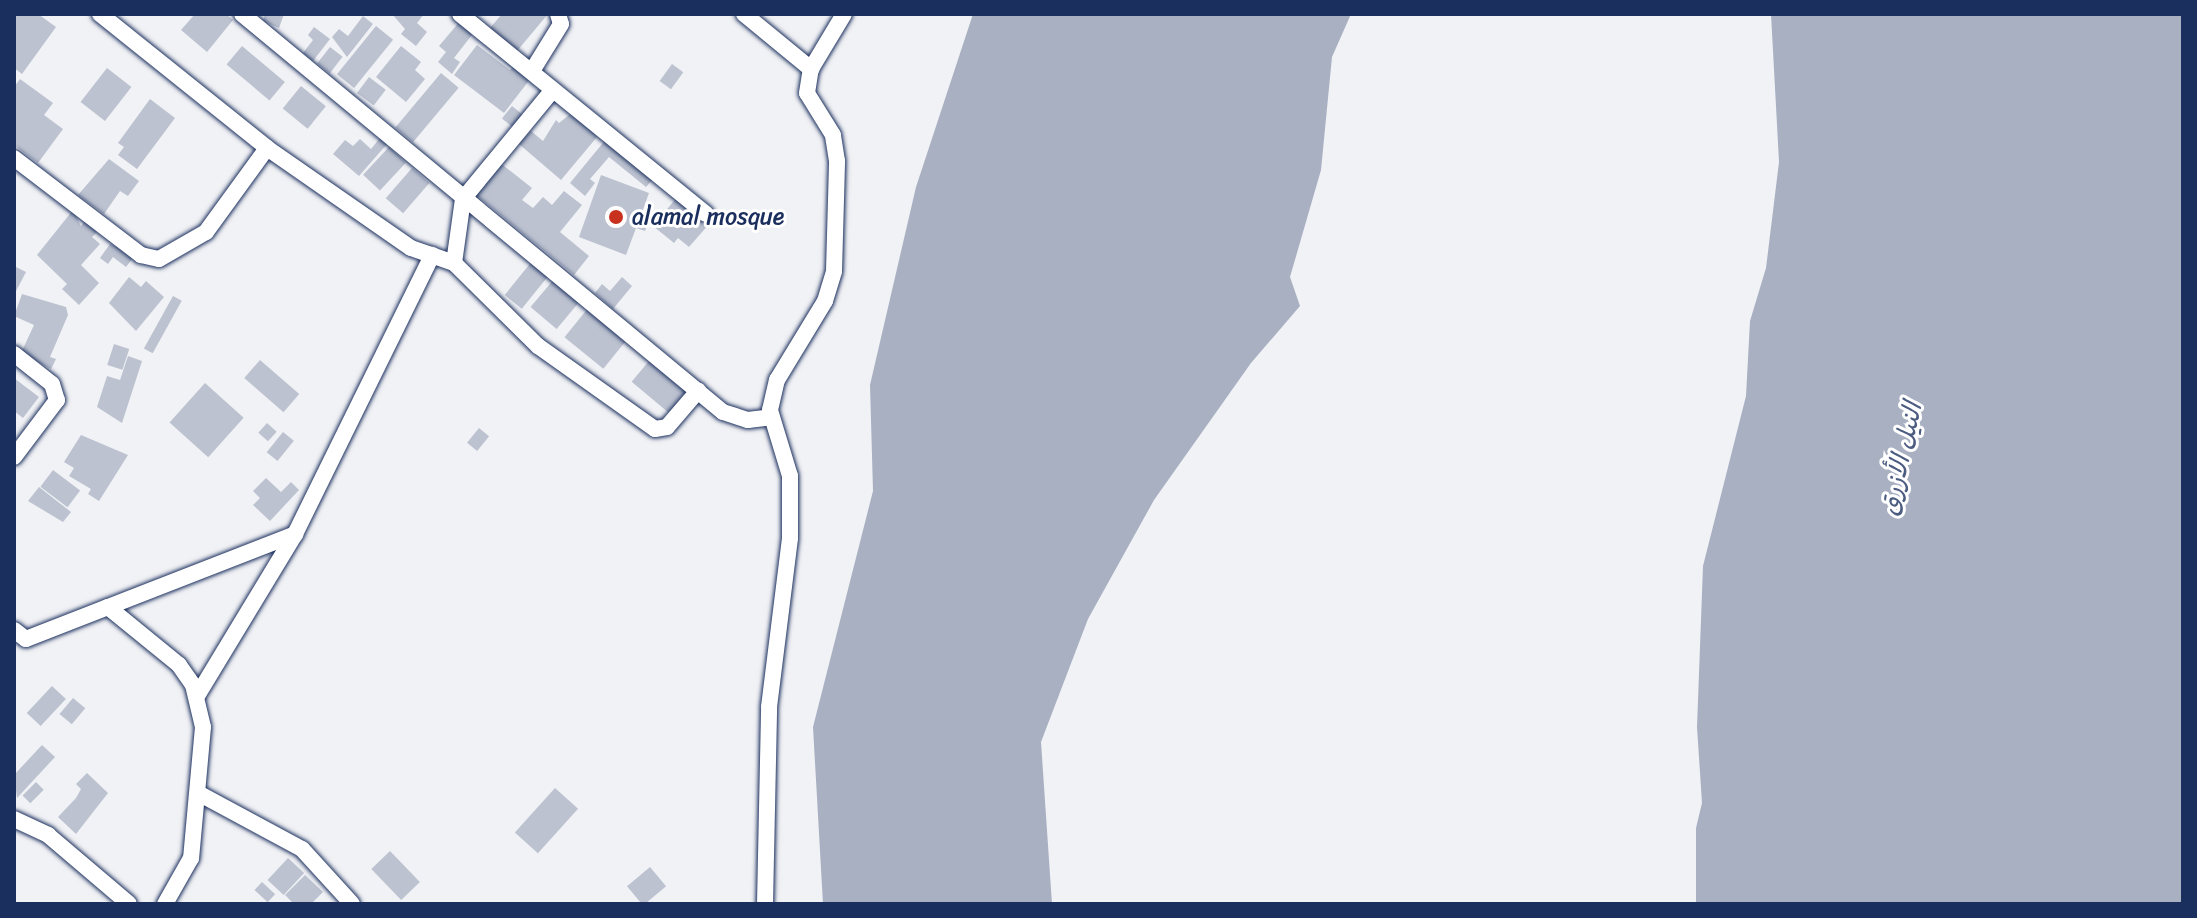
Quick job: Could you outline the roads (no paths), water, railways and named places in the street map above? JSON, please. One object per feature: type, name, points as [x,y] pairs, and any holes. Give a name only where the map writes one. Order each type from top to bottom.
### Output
[{"type":"street","points":[[100,14],[267,148],[411,248],[454,263],[538,346],[655,429],[667,427],[698,391]]},
{"type":"street","points":[[242,14],[723,412],[748,420],[771,417]]},
{"type":"street","points":[[460,14],[706,214]]},
{"type":"street","points":[[532,71],[561,24],[558,14]]},
{"type":"street","points":[[744,14],[811,69]]},
{"type":"street","points":[[765,904],[769,707],[790,538],[790,476],[771,417],[777,380],[825,301],[834,271],[837,161],[833,135],[807,93],[811,69],[844,14]]},
{"type":"street","points":[[454,263],[463,199],[553,90]]},
{"type":"street","points":[[14,158],[141,255],[159,259],[206,232],[267,148]]},
{"type":"street","points":[[197,696],[295,534],[432,255]]},
{"type":"street","points":[[14,354],[52,384],[57,400],[14,457]]},
{"type":"street","points":[[14,630],[26,639],[295,534]]},
{"type":"street","points":[[108,607],[179,665],[197,696],[203,727],[191,858],[165,904]]},
{"type":"street","points":[[198,793],[302,849],[352,904]]},
{"type":"street","points":[[14,819],[48,835],[129,904]]},
{"type":"water","points":[[973,14],[1351,14],[1332,57],[1321,170],[1290,277],[1300,306],[1251,363],[1154,500],[1088,619],[1041,742],[1052,904],[823,904],[813,727],[873,491],[870,385],[916,187]]},
{"type":"water","name":"النيل الأزرق","points":[[1771,14],[2183,14],[2183,904],[1696,904],[1696,828],[1702,803],[1697,727],[1703,566],[1746,396],[1750,321],[1766,268],[1779,162]]},
{"type":"place","name":"alamal mosque","points":[[616,217]]}]
